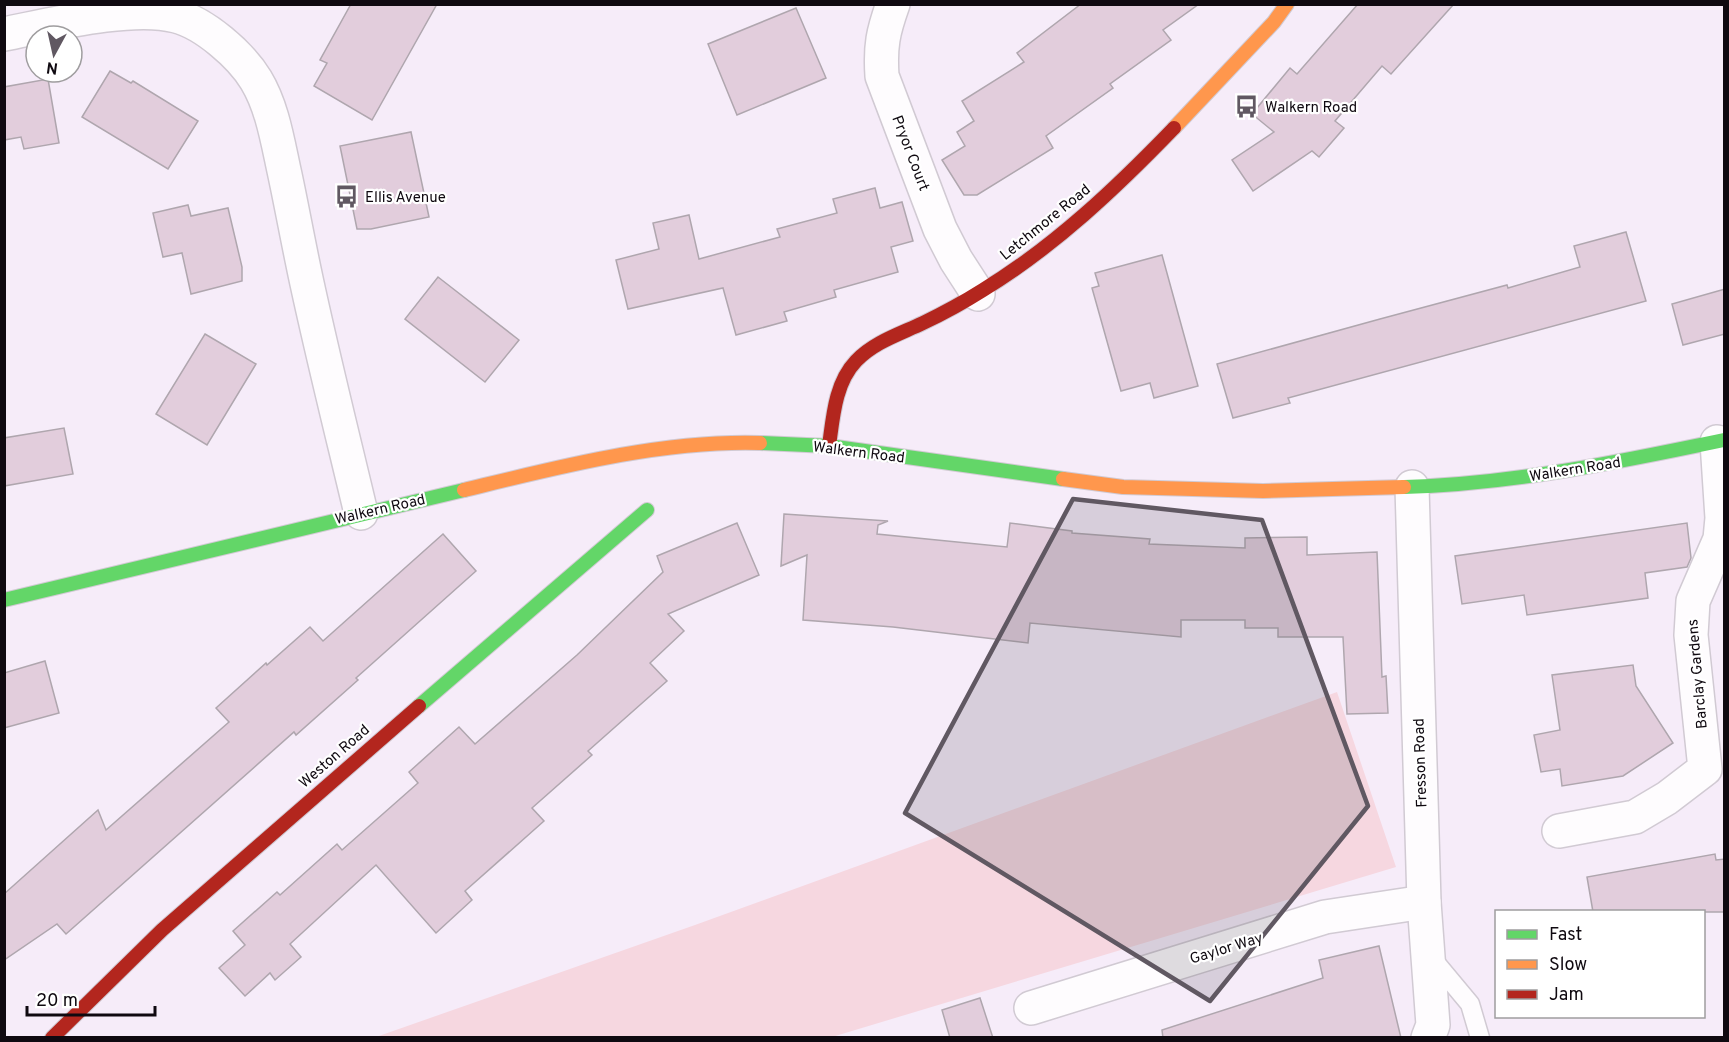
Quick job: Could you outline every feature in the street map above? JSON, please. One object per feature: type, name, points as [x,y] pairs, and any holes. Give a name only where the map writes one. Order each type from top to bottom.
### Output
[{"type":"street","name":"Pryor Court","points":[[893,4],[883,32],[880,54],[882,76],[940,229],[956,260],[978,294]]},
{"type":"street","name":"Letchmore Road","points":[[829,446],[837,397],[843,380],[856,361],[879,344],[978,294],[1036,254],[1136,167],[1274,22],[1287,4]]},
{"type":"street","points":[[9,24],[140,12],[177,16],[201,14],[256,80],[277,137],[306,277],[361,513]]},
{"type":"street","name":"Walkern Road","points":[[4,600],[554,468],[685,445],[751,443],[829,446],[1122,487],[1263,492],[1412,487],[1532,476],[1611,464],[1721,441]]},
{"type":"street","name":"Barclay Gardens","points":[[1559,831],[1635,817],[1715,772],[1691,635],[1691,614],[1698,587],[1720,539],[1723,519],[1721,441]]},
{"type":"street","name":"Fresson Road","points":[[1412,487],[1424,902],[1433,1025],[1428,1038]]},
{"type":"street","name":"Weston Road","points":[[52,1038],[162,930],[333,779],[647,510]]},
{"type":"street","name":"Gaylor Way","points":[[1032,1008],[1325,917],[1424,902]]},
{"type":"lane","points":[[1428,953],[1470,1004],[1480,1038]]},
{"type":"highlighted area","points":[[1073,499],[1262,520],[1368,806],[1210,1001],[905,813]]},
{"type":"shaded area","points":[[1337,692],[1396,867],[832,1037],[376,1037],[695,925]]},
{"type":"building","points":[[351,4],[437,4],[372,120],[314,86],[327,63],[320,60]]},
{"type":"building","points":[[1081,4],[1199,4],[1163,30],[1171,40],[1110,84],[1113,88],[1046,136],[1053,148],[977,195],[964,195],[942,160],[965,146],[957,132],[974,121],[962,101],[1024,62],[1017,53]]},
{"type":"building","points":[[1358,4],[1454,4],[1391,74],[1382,66],[1335,121],[1344,128],[1319,157],[1312,151],[1253,191],[1232,160],[1274,132],[1252,114],[1290,68],[1297,74]]},
{"type":"building","points":[[796,8],[826,78],[737,115],[708,44]]},
{"type":"building","points":[[110,71],[131,83],[133,81],[198,121],[168,169],[82,117]]},
{"type":"building","points":[[24,83],[49,84],[59,143],[24,149],[21,137],[4,140],[4,87]]},
{"type":"building","points":[[411,132],[429,217],[371,229],[357,229],[340,146]]},
{"type":"building","points":[[875,188],[880,208],[902,202],[913,241],[891,247],[898,272],[834,290],[836,297],[784,312],[787,321],[736,335],[723,288],[628,309],[616,260],[659,249],[653,223],[689,215],[699,259],[780,237],[777,229],[837,213],[833,199]]},
{"type":"building","points":[[188,205],[191,216],[228,208],[242,267],[242,281],[191,294],[182,253],[163,257],[153,213]]},
{"type":"building","points":[[1626,232],[1646,301],[1288,398],[1290,403],[1233,418],[1217,364],[1580,267],[1574,246]]},
{"type":"building","points":[[1162,255],[1198,386],[1154,398],[1150,383],[1121,391],[1092,288],[1099,286],[1095,273]]},
{"type":"building","points":[[438,277],[519,340],[485,382],[405,319]]},
{"type":"building","points":[[1725,289],[1725,334],[1683,345],[1672,304]]},
{"type":"building","points":[[205,334],[256,364],[207,445],[156,414]]},
{"type":"building","points":[[64,428],[73,474],[4,486],[4,438]]},
{"type":"building","points":[[784,514],[888,521],[878,525],[877,534],[1007,547],[1010,523],[1072,531],[1072,533],[1150,539],[1149,544],[1245,548],[1245,538],[1307,537],[1307,555],[1377,552],[1382,677],[1386,676],[1388,713],[1347,714],[1343,637],[1278,637],[1278,628],[1245,628],[1245,620],[1181,620],[1181,637],[1030,623],[1028,643],[893,627],[803,620],[807,555],[781,566]]},
{"type":"building","points":[[737,523],[759,575],[668,614],[684,631],[650,663],[667,681],[588,751],[592,755],[532,808],[544,821],[465,891],[472,900],[436,933],[376,865],[290,944],[301,957],[275,980],[270,973],[245,996],[219,968],[245,945],[233,931],[277,892],[280,895],[337,844],[342,850],[418,783],[409,772],[459,727],[475,744],[577,655],[663,572],[657,556]]},
{"type":"building","points":[[1687,523],[1691,558],[1687,567],[1645,573],[1648,598],[1527,615],[1524,595],[1462,604],[1455,556]]},
{"type":"building","points":[[443,534],[476,571],[296,735],[294,732],[66,934],[57,924],[4,960],[4,894],[98,810],[106,830],[229,722],[216,708],[266,663],[267,665],[310,627],[323,641]]},
{"type":"building","points":[[45,661],[59,713],[4,728],[4,673]]},
{"type":"building","points":[[1633,665],[1636,686],[1673,743],[1623,776],[1562,786],[1560,769],[1541,772],[1534,735],[1560,730],[1552,675]]},
{"type":"building","points":[[1715,854],[1716,860],[1725,859],[1725,912],[1593,910],[1587,877]]},
{"type":"building","points":[[1379,946],[1401,1038],[1163,1038],[1162,1030],[1323,978],[1319,960]]},
{"type":"building","points":[[980,998],[993,1038],[950,1038],[942,1010]]},
{"type":"traffic: fast","points":[[1404,487],[1525,477],[1605,464],[1724,440]]},
{"type":"traffic: fast","points":[[760,443],[829,446],[1063,479]]},
{"type":"traffic: fast","points":[[4,600],[464,490]]},
{"type":"traffic: fast","points":[[419,706],[647,510]]},
{"type":"traffic: slow","points":[[1174,128],[1274,22],[1287,4]]},
{"type":"traffic: slow","points":[[464,490],[574,464],[648,450],[723,443],[760,443]]},
{"type":"traffic: slow","points":[[1063,479],[1123,487],[1263,491],[1404,487]]},
{"type":"traffic: jam","points":[[829,446],[834,412],[843,379],[863,354],[888,339],[969,299],[1035,255],[1107,194],[1174,128]]},
{"type":"traffic: jam","points":[[52,1038],[162,930],[419,706]]},
{"type":"place","name":"Walkern Road","points":[[1247,107]]},
{"type":"place","name":"Ellis Avenue","points":[[347,197]]}]
